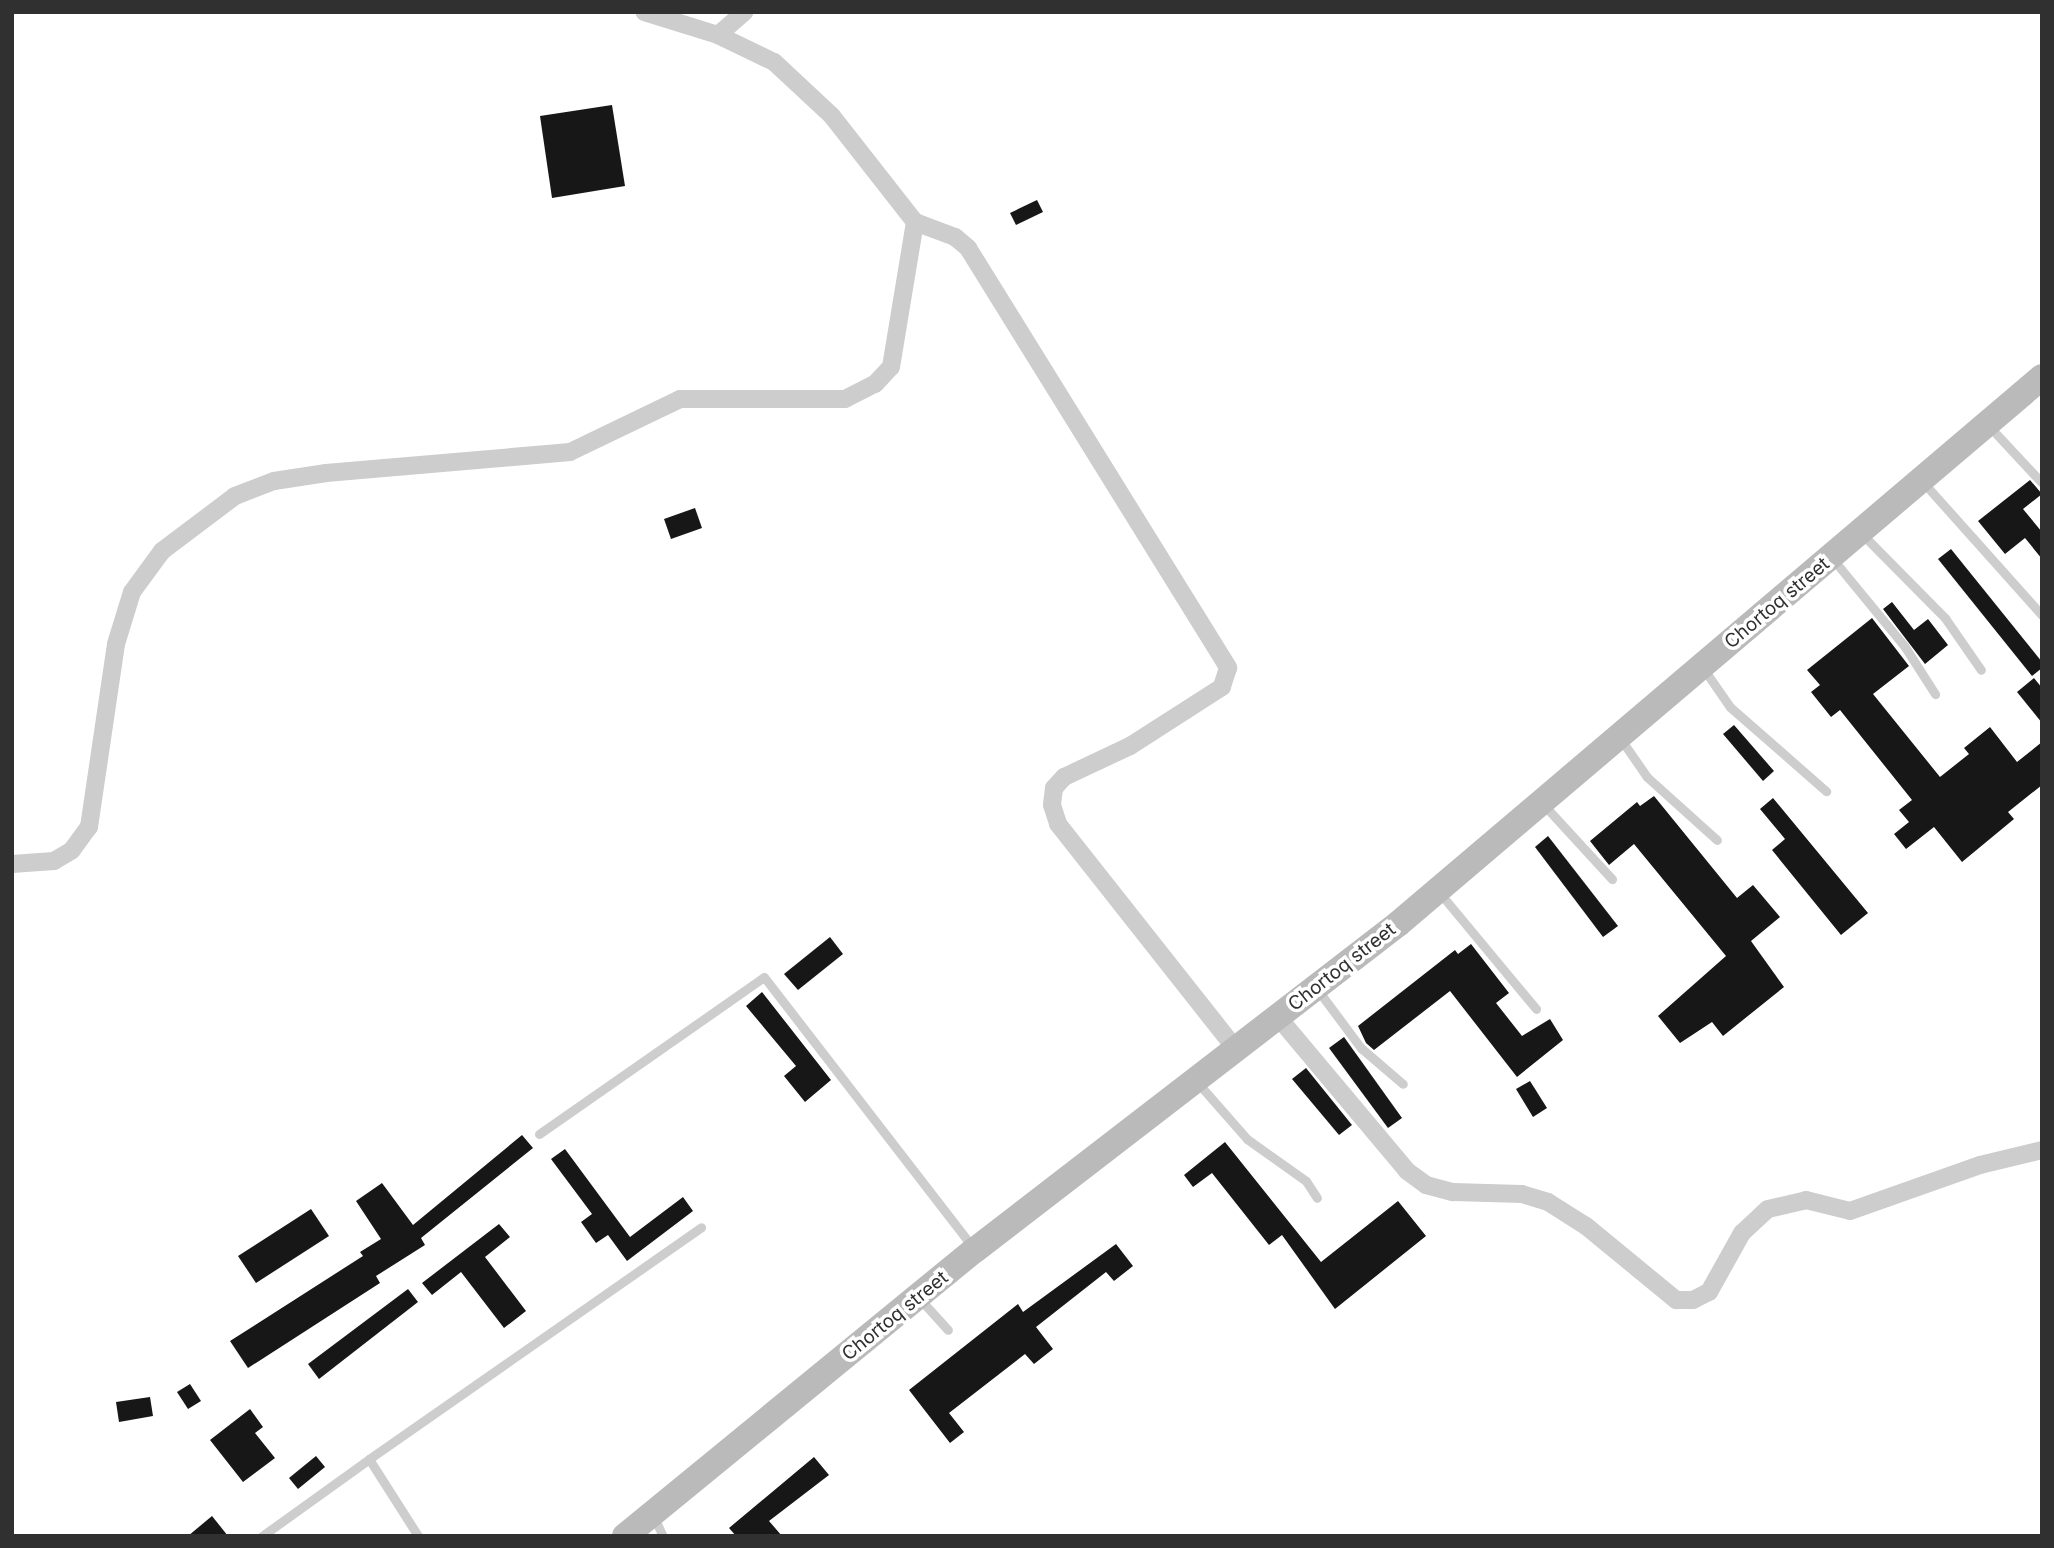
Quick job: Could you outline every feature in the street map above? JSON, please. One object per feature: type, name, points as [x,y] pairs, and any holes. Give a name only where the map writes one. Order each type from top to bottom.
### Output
[{"type":"main road","name":"Chortoq street","points":[[625,1536],[658,1525],[975,1250],[1438,891],[1987,424],[2039,386]]},
{"type":"street","points":[[644,12],[718,35],[774,62],[803,85],[915,222],[955,237],[968,248],[1228,668],[1222,687],[1130,746],[1064,777],[1054,788],[1052,806],[1058,824],[1236,1049]]},
{"type":"street","points":[[718,35],[744,12]]},
{"type":"street","points":[[12,864],[54,861],[72,850],[89,827],[97,796],[112,665],[124,618],[139,578],[181,534],[235,496],[274,481],[570,452],[680,399],[845,399],[875,384],[891,367],[915,222]]},
{"type":"street","points":[[1278,1017],[1407,1171],[1426,1185],[1453,1192],[1522,1194],[1548,1202],[1586,1226],[1676,1300],[1693,1300],[1709,1292],[1742,1233],[1768,1209],[1805,1200],[1850,1211],[1861,1209],[1980,1165],[2042,1150]]},
{"type":"lane","points":[[1987,424],[2042,483]]},
{"type":"lane","points":[[1921,480],[2042,615]]},
{"type":"lane","points":[[1860,532],[1945,618],[1981,670]]},
{"type":"lane","points":[[1830,557],[1905,647],[1935,694]]},
{"type":"lane","points":[[1702,666],[1730,707],[1826,791]]},
{"type":"lane","points":[[1619,737],[1647,776],[1717,840]]},
{"type":"lane","points":[[1541,803],[1612,879]]},
{"type":"lane","points":[[1438,891],[1536,1009]]},
{"type":"lane","points":[[539,1134],[764,977],[975,1250]]},
{"type":"lane","points":[[1316,988],[1361,1048],[1403,1084]]},
{"type":"lane","points":[[1196,1080],[1247,1139],[1306,1181],[1317,1198]]},
{"type":"lane","points":[[262,1536],[701,1227]]},
{"type":"lane","points":[[918,1297],[948,1329]]},
{"type":"lane","points":[[369,1459],[418,1536]]},
{"type":"building","points":[[612,105],[625,186],[552,198],[540,116]]},
{"type":"building","points":[[1037,200],[1043,212],[1016,225],[1010,213]]},
{"type":"building","points":[[2030,480],[2042,494],[2023,509],[2042,532],[2042,559],[2025,538],[2005,554],[1978,521]]},
{"type":"building","points":[[695,508],[702,528],[671,539],[664,519]]},
{"type":"building","points":[[1951,549],[2042,662],[2042,668],[2032,676],[1938,559]]},
{"type":"building","points":[[1892,602],[1914,630],[1928,619],[1948,645],[1925,664],[1883,609]]},
{"type":"building","points":[[1872,618],[1909,666],[1873,694],[1940,777],[1969,754],[1964,748],[1990,727],[2017,762],[2042,742],[2042,785],[2008,812],[2014,819],[1962,862],[1934,827],[1906,849],[1894,834],[1909,822],[1899,810],[1912,800],[1840,710],[1831,717],[1811,692],[1820,685],[1807,670]]},
{"type":"building","points":[[2034,678],[2042,688],[2042,723],[2017,692]]},
{"type":"building","points":[[1734,725],[1774,771],[1763,781],[1723,734]]},
{"type":"building","points":[[1654,796],[1737,898],[1753,885],[1780,917],[1751,941],[1784,987],[1723,1036],[1712,1022],[1680,1043],[1658,1016],[1726,956],[1634,844],[1609,865],[1590,841],[1637,802],[1640,806]]},
{"type":"building","points":[[1773,798],[1868,913],[1841,935],[1772,850],[1785,839],[1760,809]]},
{"type":"building","points":[[1548,836],[1618,926],[1603,937],[1535,847]]},
{"type":"building","points":[[830,937],[843,954],[798,990],[784,974]]},
{"type":"building","points":[[1471,944],[1509,993],[1496,1003],[1522,1036],[1550,1019],[1563,1040],[1517,1077],[1450,991],[1374,1050],[1366,1043],[1358,1026],[1455,950],[1458,954]]},
{"type":"building","points":[[762,992],[831,1080],[805,1102],[784,1076],[796,1066],[746,1006]]},
{"type":"building","points":[[1344,1037],[1402,1118],[1388,1128],[1329,1048]]},
{"type":"building","points":[[1306,1068],[1352,1125],[1339,1135],[1292,1079]]},
{"type":"building","points":[[1530,1081],[1547,1108],[1533,1117],[1516,1089]]},
{"type":"building","points":[[522,1135],[533,1148],[421,1238],[425,1245],[376,1276],[380,1283],[248,1368],[230,1341],[363,1256],[360,1252],[381,1239],[356,1201],[382,1183],[413,1225]]},
{"type":"building","points":[[1225,1142],[1321,1262],[1398,1201],[1426,1236],[1335,1309],[1282,1235],[1269,1245],[1212,1173],[1193,1187],[1184,1175]]},
{"type":"building","points":[[565,1149],[630,1237],[683,1197],[693,1211],[627,1261],[608,1235],[596,1243],[581,1222],[592,1214],[551,1159]]},
{"type":"building","points":[[311,1209],[329,1236],[256,1283],[238,1256]]},
{"type":"building","points":[[499,1224],[510,1237],[485,1257],[526,1311],[504,1328],[461,1272],[432,1295],[422,1283]]},
{"type":"building","points":[[1116,1244],[1133,1266],[1114,1281],[1106,1272],[1036,1327],[1053,1349],[1034,1364],[1025,1354],[949,1413],[964,1432],[950,1443],[909,1390],[1018,1304],[1023,1312]]},
{"type":"building","points":[[408,1289],[418,1302],[319,1379],[308,1364]]},
{"type":"building","points":[[190,1384],[201,1401],[188,1409],[177,1392]]},
{"type":"building","points":[[150,1397],[153,1416],[119,1422],[116,1402]]},
{"type":"building","points":[[250,1409],[263,1427],[255,1433],[275,1458],[243,1482],[210,1440]]},
{"type":"building","points":[[316,1456],[325,1467],[298,1489],[289,1478]]},
{"type":"building","points":[[814,1457],[829,1475],[769,1521],[782,1536],[736,1536],[729,1528]]},
{"type":"building","points":[[212,1516],[228,1536],[188,1536]]}]
